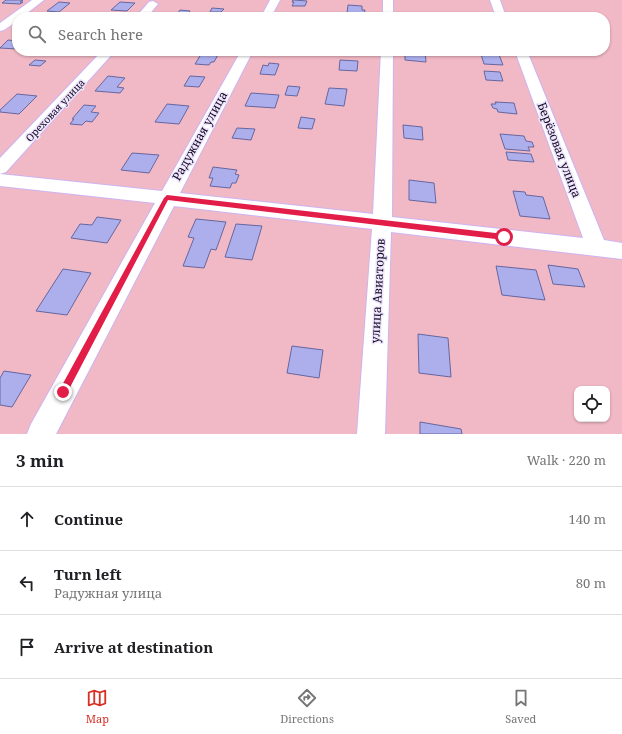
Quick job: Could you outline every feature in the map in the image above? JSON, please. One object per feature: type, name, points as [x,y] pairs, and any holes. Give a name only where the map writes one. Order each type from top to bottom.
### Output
[{"type":"street","points":[[22,12],[39,0]]},
{"type":"street","points":[[269,12],[275,0]]},
{"type":"street","points":[[388,0],[388,12]]},
{"type":"street","points":[[495,0],[499,12]]},
{"type":"street","points":[[145,12],[152,4]]},
{"type":"street","points":[[0,28],[12,19]]},
{"type":"street","name":"Ореховая улица","points":[[0,168],[104,56]]},
{"type":"street","name":"Радужная улица","points":[[41,434],[244,56]]},
{"type":"street","name":"улица Авиаторов","points":[[371,434],[382,223],[387,56]]},
{"type":"street","name":"Берёзовая улица","points":[[523,56],[597,248]]},
{"type":"street","points":[[0,180],[622,251]]},
{"type":"shaded area","points":[[0,0],[622,0],[622,434],[0,434]]},
{"type":"building","points":[[6,0],[23,0],[20,2],[23,2],[20,4],[2,3]]},
{"type":"building","points":[[293,0],[307,1],[305,6],[292,6],[294,2],[292,2]]},
{"type":"building","points":[[59,2],[70,3],[59,12],[47,11]]},
{"type":"building","points":[[120,2],[135,3],[127,11],[111,10]]},
{"type":"building","points":[[348,5],[362,6],[362,10],[365,10],[364,12],[347,12]]},
{"type":"building","points":[[212,8],[224,9],[221,12],[210,12]]},
{"type":"building","points":[[180,10],[190,11],[189,12],[179,12]]},
{"type":"building","points":[[8,40],[12,40],[12,49],[0,48]]},
{"type":"building","points":[[200,56],[217,56],[214,62],[211,62],[209,65],[195,64]]},
{"type":"building","points":[[405,56],[425,56],[426,62],[405,60]]},
{"type":"building","points":[[482,56],[500,56],[503,65],[484,64]]},
{"type":"building","points":[[35,60],[46,61],[40,66],[29,65]]},
{"type":"building","points":[[340,60],[358,61],[357,71],[339,70]]},
{"type":"building","points":[[269,63],[279,64],[275,75],[260,74],[263,65],[268,66]]},
{"type":"building","points":[[484,71],[500,72],[503,81],[486,80]]},
{"type":"building","points":[[108,76],[125,78],[117,87],[124,88],[120,93],[95,91]]},
{"type":"building","points":[[190,76],[205,77],[199,87],[184,86]]},
{"type":"building","points":[[288,86],[300,87],[297,96],[285,95]]},
{"type":"building","points":[[329,88],[347,89],[344,106],[325,104]]},
{"type":"building","points":[[251,93],[279,95],[275,108],[245,106]]},
{"type":"building","points":[[17,94],[37,96],[19,114],[0,112],[0,110]]},
{"type":"building","points":[[495,102],[514,103],[517,114],[498,112],[497,109],[493,108],[491,104],[496,104]]},
{"type":"building","points":[[167,104],[189,106],[179,124],[155,122]]},
{"type":"building","points":[[84,105],[96,106],[91,112],[99,113],[92,122],[86,121],[82,125],[70,124],[74,119],[72,119]]},
{"type":"building","points":[[301,117],[315,119],[312,129],[298,128]]},
{"type":"building","points":[[403,125],[422,127],[423,140],[404,138]]},
{"type":"building","points":[[237,128],[255,129],[251,140],[232,138]]},
{"type":"building","points":[[500,134],[524,136],[526,141],[532,142],[534,147],[528,147],[530,151],[505,149]]},
{"type":"building","points":[[506,152],[531,154],[534,162],[508,160]]},
{"type":"building","points":[[132,153],[159,155],[149,173],[121,170]]},
{"type":"building","points":[[213,167],[237,170],[235,174],[239,175],[236,183],[232,183],[230,188],[210,186],[213,178],[209,178]]},
{"type":"building","points":[[409,180],[434,183],[436,203],[409,200]]},
{"type":"building","points":[[513,191],[525,192],[526,195],[543,197],[550,219],[520,216]]},
{"type":"building","points":[[97,217],[121,220],[107,243],[71,238],[80,224],[92,225]]},
{"type":"building","points":[[196,219],[226,222],[216,250],[211,249],[204,268],[183,266],[194,238],[188,237]]},
{"type":"building","points":[[236,224],[262,226],[252,260],[225,257]]},
{"type":"building","points":[[548,265],[578,269],[585,287],[553,284]]},
{"type":"building","points":[[496,266],[536,270],[545,300],[502,295]]},
{"type":"building","points":[[63,269],[91,273],[67,315],[36,311]]},
{"type":"building","points":[[418,334],[448,338],[451,377],[419,373]]},
{"type":"building","points":[[292,346],[323,350],[319,378],[287,373]]},
{"type":"building","points":[[4,371],[31,375],[12,407],[0,405],[0,378]]},
{"type":"building","points":[[420,422],[461,429],[462,434],[420,434]]},
{"type":"route","points":[[63,392],[167,198],[504,237]]}]
